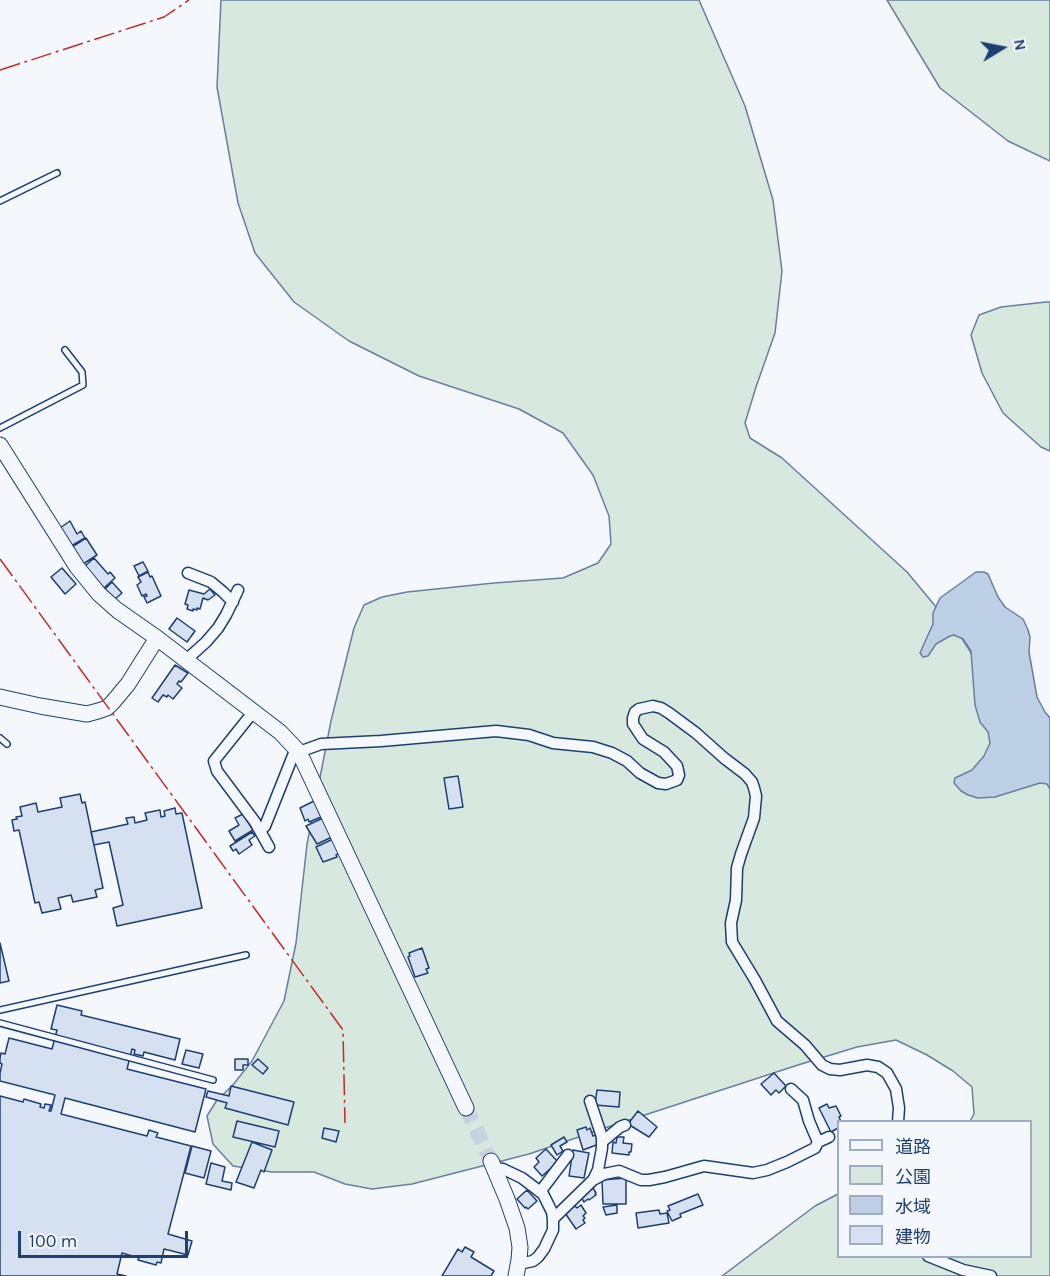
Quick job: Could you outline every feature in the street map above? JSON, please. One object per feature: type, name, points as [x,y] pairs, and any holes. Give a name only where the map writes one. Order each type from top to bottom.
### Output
[{"type":"street","points":[[0,445],[77,567],[99,594],[117,610],[254,711],[298,750],[466,1108]]},
{"type":"street","points":[[188,573],[211,582],[232,602]]},
{"type":"street","points":[[186,660],[218,628],[238,590]]},
{"type":"street","points":[[0,696],[87,714],[98,711],[106,708],[123,690],[157,638]]},
{"type":"street","points":[[298,750],[321,744],[496,731],[529,735],[554,743],[593,747],[612,753],[627,761],[640,773],[658,783],[666,784],[677,780],[679,775],[677,766],[664,752],[643,739],[633,724],[633,717],[639,709],[653,706],[661,708],[696,733],[746,774],[752,782],[756,796],[754,818],[737,868],[736,900],[731,923],[732,942],[777,1021],[805,1045],[822,1065],[830,1069],[872,1066],[887,1073],[896,1089],[898,1120]]},
{"type":"street","points":[[254,711],[214,761],[217,771],[255,822],[268,847]]},
{"type":"street","points":[[260,831],[265,826],[298,750]]},
{"type":"street","points":[[791,1089],[803,1100],[818,1142]]},
{"type":"street","points":[[590,1101],[602,1137],[598,1170],[593,1180]]},
{"type":"street","points":[[602,1142],[625,1125]]},
{"type":"street","points":[[553,1219],[593,1180],[603,1174],[619,1171],[649,1180],[704,1166],[744,1172],[761,1171],[808,1152],[815,1148],[818,1142],[829,1137]]},
{"type":"street","points":[[540,1192],[568,1155]]},
{"type":"street","points":[[492,1164],[522,1178],[540,1192],[546,1200],[553,1219],[553,1230],[544,1249],[533,1261],[517,1270]]},
{"type":"street","points":[[492,1164],[517,1228],[520,1246],[517,1270]]},
{"type":"street","points":[[931,1258],[963,1270],[991,1276]]},
{"type":"lane","points":[[0,201],[57,172]]},
{"type":"lane","points":[[0,428],[83,385],[82,372],[65,350]]},
{"type":"lane","points":[[0,738],[7,744]]},
{"type":"lane","points":[[0,1012],[246,955]]},
{"type":"lane","points":[[0,1023],[213,1080]]},
{"type":"green space","points":[[221,0],[699,0],[745,106],[773,200],[782,271],[775,333],[745,423],[750,438],[782,458],[907,572],[961,637],[1050,777],[1050,1276],[722,1276],[815,1206],[837,1195],[837,1258],[1032,1258],[1032,1120],[971,1120],[974,1114],[972,1087],[953,1071],[896,1040],[857,1047],[798,1065],[529,1154],[412,1184],[372,1189],[345,1184],[314,1172],[272,1172],[233,1166],[213,1144],[207,1116],[217,1100],[232,1086],[252,1061],[284,1001],[296,943],[307,844],[331,721],[354,628],[364,605],[382,597],[407,592],[563,578],[598,563],[611,544],[609,516],[593,475],[563,433],[519,409],[419,376],[349,341],[294,302],[255,253],[238,203],[217,87]]},
{"type":"green space","points":[[887,0],[1050,0],[1050,161],[1008,141],[940,88]]},
{"type":"green space","points":[[1050,302],[1050,451],[1041,447],[1003,413],[982,373],[971,335],[979,315],[1001,307]]},
{"type":"water","points":[[976,572],[988,574],[1005,607],[1023,619],[1028,630],[1029,652],[1037,697],[1050,718],[1050,789],[1047,784],[1040,783],[995,797],[978,798],[961,791],[954,783],[955,778],[972,770],[984,756],[990,743],[988,732],[980,722],[975,705],[971,651],[963,639],[954,635],[936,644],[928,656],[923,657],[920,653],[933,624],[933,613],[940,598]]},
{"type":"building","points":[[70,521],[77,534],[81,531],[85,538],[71,546],[60,528]]},
{"type":"building","points":[[86,538],[97,555],[83,564],[72,547]]},
{"type":"building","points":[[94,558],[108,574],[110,572],[115,578],[104,588],[85,566]]},
{"type":"building","points":[[143,562],[148,571],[139,576],[134,566]]},
{"type":"building","points":[[62,568],[76,584],[65,594],[51,577]]},
{"type":"building","points":[[148,572],[161,596],[147,603],[144,597],[147,596],[146,594],[142,596],[137,585],[141,582],[138,577]]},
{"type":"building","points":[[112,582],[122,593],[115,599],[105,589]]},
{"type":"building","points":[[210,589],[215,595],[208,600],[203,598],[200,609],[193,609],[193,611],[187,609],[188,605],[185,604],[189,590],[204,594]]},
{"type":"building","points":[[177,618],[195,631],[187,642],[169,629]]},
{"type":"building","points":[[175,665],[188,673],[177,684],[182,688],[173,699],[168,695],[167,697],[163,695],[158,702],[152,698]]},
{"type":"building","points":[[458,776],[463,807],[449,809],[444,778]]},
{"type":"building","points":[[80,794],[82,803],[85,802],[103,888],[95,890],[97,897],[73,902],[71,895],[58,898],[61,909],[42,913],[39,902],[35,903],[19,830],[14,831],[12,820],[22,816],[20,807],[36,803],[38,812],[62,807],[60,798]]},
{"type":"building","points":[[314,801],[321,817],[309,822],[308,819],[305,821],[300,808]]},
{"type":"building","points":[[175,808],[176,814],[182,813],[202,908],[117,926],[113,908],[123,905],[109,842],[94,845],[91,832],[128,824],[126,818],[134,817],[135,823],[147,820],[145,813],[160,810],[161,817],[165,816],[164,811]]},
{"type":"building","points":[[243,814],[253,830],[235,841],[229,831],[239,825],[235,818]]},
{"type":"building","points":[[323,818],[332,837],[317,844],[306,826]]},
{"type":"building","points":[[252,832],[255,836],[249,840],[252,845],[239,854],[236,849],[233,851],[230,846]]},
{"type":"building","points":[[333,839],[340,853],[336,855],[337,857],[323,862],[316,847]]},
{"type":"building","points":[[0,943],[9,981],[0,983]]},
{"type":"building","points":[[422,948],[429,968],[426,969],[428,973],[415,977],[408,957],[409,953]]},
{"type":"building","points":[[57,1005],[82,1011],[81,1015],[180,1039],[175,1060],[144,1052],[143,1056],[134,1054],[135,1050],[132,1049],[127,1069],[206,1089],[195,1132],[65,1098],[61,1114],[147,1136],[149,1130],[158,1133],[156,1137],[191,1146],[168,1234],[192,1241],[188,1255],[164,1249],[161,1263],[157,1262],[156,1265],[122,1253],[117,1274],[126,1276],[0,1276],[0,1096],[23,1102],[24,1099],[41,1104],[40,1107],[44,1108],[45,1104],[51,1105],[49,1111],[51,1111],[55,1095],[0,1081],[1,1053],[5,1054],[9,1038],[52,1049],[57,1030],[51,1029]]},
{"type":"building","points":[[186,1050],[203,1054],[199,1068],[182,1064]]},
{"type":"building","points":[[235,1059],[248,1059],[248,1065],[243,1065],[243,1070],[235,1070]]},
{"type":"building","points":[[258,1059],[268,1068],[263,1074],[252,1065]]},
{"type":"building","points":[[774,1073],[786,1086],[779,1093],[776,1090],[771,1095],[761,1084]]},
{"type":"building","points":[[231,1086],[294,1102],[288,1125],[225,1108],[227,1103],[206,1097],[208,1091],[229,1096]]},
{"type":"building","points":[[597,1090],[620,1092],[619,1107],[595,1105]]},
{"type":"building","points":[[827,1104],[829,1108],[836,1106],[841,1116],[840,1120],[837,1120],[837,1129],[831,1132],[819,1108]]},
{"type":"building","points":[[638,1111],[657,1127],[649,1137],[628,1124]]},
{"type":"building","points":[[237,1121],[279,1131],[275,1147],[233,1137]]},
{"type":"building","points":[[586,1127],[587,1130],[590,1128],[593,1136],[596,1135],[599,1144],[583,1150],[577,1130]]},
{"type":"building","points":[[324,1128],[339,1131],[336,1142],[322,1138]]},
{"type":"building","points":[[564,1137],[567,1142],[560,1146],[563,1151],[557,1155],[551,1145]]},
{"type":"building","points":[[617,1137],[624,1137],[623,1143],[632,1144],[629,1155],[612,1153],[613,1142],[616,1143]]},
{"type":"building","points":[[252,1142],[272,1150],[264,1172],[261,1170],[254,1188],[236,1182]]},
{"type":"building","points":[[192,1146],[211,1151],[204,1178],[185,1173]]},
{"type":"building","points":[[546,1149],[558,1162],[542,1176],[534,1167],[539,1162],[536,1158]]},
{"type":"building","points":[[573,1150],[589,1153],[584,1178],[569,1176]]},
{"type":"building","points":[[211,1163],[225,1167],[222,1181],[232,1183],[231,1190],[206,1184]]},
{"type":"building","points":[[626,1178],[626,1204],[603,1204],[602,1180]]},
{"type":"building","points":[[593,1188],[596,1195],[584,1202],[581,1197]]},
{"type":"building","points":[[527,1190],[537,1201],[528,1209],[517,1199]]},
{"type":"building","points":[[698,1194],[703,1205],[680,1214],[681,1217],[672,1221],[667,1211],[670,1210],[668,1206]]},
{"type":"building","points":[[581,1205],[586,1213],[583,1216],[585,1223],[576,1229],[565,1213]]},
{"type":"building","points":[[617,1205],[617,1213],[606,1215],[603,1207]]},
{"type":"building","points":[[659,1210],[660,1214],[667,1213],[669,1223],[638,1228],[636,1213]]},
{"type":"building","points":[[465,1247],[474,1252],[471,1257],[494,1271],[491,1276],[442,1276],[458,1249],[462,1252]]},
{"type":"tunnel","points":[[466,1108],[491,1161]]},
{"type":"power","points":[[0,70],[164,17],[189,0]]},
{"type":"power","points":[[0,559],[343,1030],[345,1123]]}]
